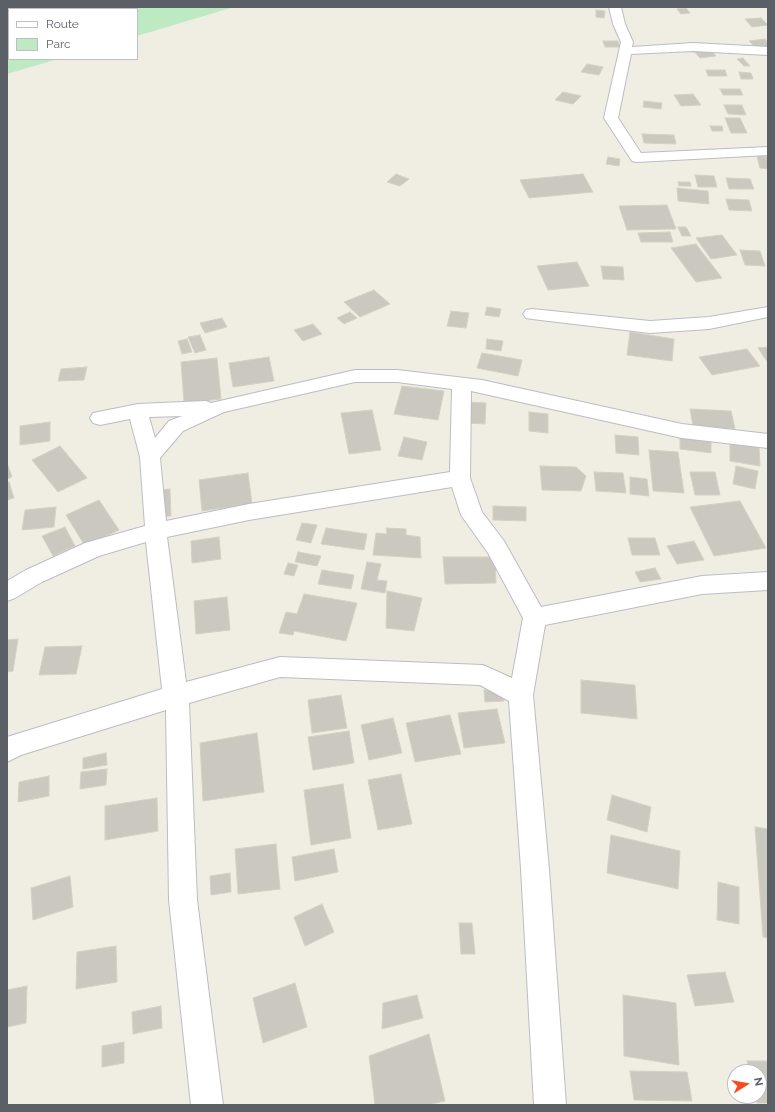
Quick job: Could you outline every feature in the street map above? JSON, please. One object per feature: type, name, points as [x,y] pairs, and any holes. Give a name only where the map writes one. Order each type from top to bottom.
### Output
[{"type":"street","points":[[615,7],[619,24],[627,42],[611,118],[637,158],[768,151]]},
{"type":"street","points":[[625,51],[693,47],[768,51]]},
{"type":"street","points":[[532,314],[650,327],[709,323],[768,312]]},
{"type":"street","points":[[100,418],[138,411],[219,407],[355,376],[397,376],[482,386],[682,431],[768,441]]},
{"type":"street","points":[[462,383],[460,478],[472,515],[496,547],[535,618],[521,694],[535,869],[550,1105]]},
{"type":"street","points":[[150,457],[176,426],[219,407]]},
{"type":"street","points":[[138,411],[150,457],[156,531],[175,696],[178,706],[183,900],[207,1105]]},
{"type":"street","points":[[7,592],[34,576],[92,549],[156,531],[249,512],[460,478]]},
{"type":"street","points":[[535,618],[702,585],[768,581]]},
{"type":"street","points":[[7,750],[13,746],[175,696],[280,667],[483,675],[521,694]]},
{"type":"green space","points":[[7,7],[234,7],[138,36],[138,8],[8,8],[8,60],[55,60],[7,74]]},
{"type":"building","points":[[686,8],[690,13],[681,14],[677,9]]},
{"type":"building","points":[[596,10],[605,11],[604,18],[596,17]]},
{"type":"building","points":[[761,18],[768,25],[752,27],[745,19]]},
{"type":"building","points":[[765,39],[768,43],[768,48],[757,49],[749,41]]},
{"type":"building","points":[[603,41],[618,41],[620,47],[605,47]]},
{"type":"building","points":[[710,49],[716,56],[700,58],[694,51]]},
{"type":"building","points":[[743,58],[750,66],[744,66],[737,59]]},
{"type":"building","points":[[587,64],[603,67],[599,75],[581,72]]},
{"type":"building","points":[[706,70],[725,70],[727,76],[708,76]]},
{"type":"building","points":[[739,72],[751,73],[753,79],[741,79]]},
{"type":"building","points":[[720,89],[740,89],[743,95],[723,95]]},
{"type":"building","points":[[563,92],[581,96],[573,104],[555,100]]},
{"type":"building","points":[[693,94],[701,105],[681,106],[674,95]]},
{"type":"building","points":[[644,101],[662,103],[661,109],[643,107]]},
{"type":"building","points":[[724,105],[742,105],[746,115],[728,114]]},
{"type":"building","points":[[725,118],[740,118],[747,133],[731,133]]},
{"type":"building","points":[[710,126],[722,126],[723,131],[712,131]]},
{"type":"building","points":[[642,134],[674,135],[676,144],[644,143]]},
{"type":"building","points":[[757,156],[768,157],[768,169],[760,168]]},
{"type":"building","points":[[608,157],[620,159],[619,166],[606,164]]},
{"type":"building","points":[[396,174],[409,179],[400,186],[387,182]]},
{"type":"building","points":[[583,174],[593,192],[529,198],[520,180]]},
{"type":"building","points":[[695,175],[714,176],[717,187],[698,187]]},
{"type":"building","points":[[726,178],[750,179],[754,189],[729,189]]},
{"type":"building","points":[[678,182],[690,182],[691,186],[679,186]]},
{"type":"building","points":[[677,188],[708,191],[709,204],[678,201]]},
{"type":"building","points":[[726,199],[749,200],[752,211],[729,210]]},
{"type":"building","points":[[667,205],[676,229],[627,230],[619,206]]},
{"type":"building","points":[[678,227],[686,227],[691,236],[682,236]]},
{"type":"building","points":[[670,232],[673,242],[641,242],[638,233]]},
{"type":"building","points":[[722,235],[737,255],[711,259],[696,238]]},
{"type":"building","points":[[696,244],[722,278],[696,282],[671,248]]},
{"type":"building","points":[[740,250],[760,251],[765,266],[745,265]]},
{"type":"building","points":[[577,262],[589,286],[548,290],[537,266]]},
{"type":"building","points":[[601,266],[623,267],[624,280],[603,279]]},
{"type":"building","points":[[374,290],[390,304],[360,317],[344,302]]},
{"type":"building","points":[[487,307],[501,309],[499,317],[485,315]]},
{"type":"building","points":[[451,311],[469,313],[466,328],[447,326]]},
{"type":"building","points":[[350,312],[357,318],[344,324],[337,318]]},
{"type":"building","points":[[222,318],[227,327],[205,333],[200,323]]},
{"type":"building","points":[[313,324],[322,334],[303,341],[294,330]]},
{"type":"building","points":[[630,332],[674,339],[672,361],[627,355]]},
{"type":"building","points":[[200,335],[206,350],[195,353],[188,337]]},
{"type":"building","points":[[187,339],[192,352],[182,354],[178,341]]},
{"type":"building","points":[[487,339],[503,341],[501,351],[486,349]]},
{"type":"building","points":[[768,347],[768,363],[758,348]]},
{"type":"building","points":[[747,349],[760,366],[712,375],[699,357]]},
{"type":"building","points":[[482,353],[522,360],[518,376],[477,368]]},
{"type":"building","points":[[269,357],[274,381],[233,387],[229,363]]},
{"type":"building","points":[[217,358],[221,399],[184,403],[181,362]]},
{"type":"building","points":[[87,367],[84,380],[58,381],[61,369]]},
{"type":"building","points":[[402,386],[444,391],[438,420],[394,414]]},
{"type":"building","points":[[469,402],[486,403],[485,424],[467,423]]},
{"type":"building","points":[[690,409],[731,411],[735,429],[693,426]]},
{"type":"building","points":[[372,410],[381,450],[349,454],[341,413]]},
{"type":"building","points":[[529,412],[548,414],[548,433],[529,431]]},
{"type":"building","points":[[50,422],[50,441],[20,445],[20,426]]},
{"type":"building","points":[[615,435],[638,437],[639,455],[616,453]]},
{"type":"building","points":[[680,435],[711,439],[711,453],[680,449]]},
{"type":"building","points":[[404,437],[427,442],[422,460],[398,456]]},
{"type":"building","points":[[730,441],[759,445],[760,466],[730,461]]},
{"type":"building","points":[[60,446],[87,478],[58,492],[32,460]]},
{"type":"building","points":[[649,450],[678,452],[684,493],[653,491]]},
{"type":"building","points":[[7,463],[12,477],[7,479]]},
{"type":"building","points":[[540,466],[576,467],[586,476],[581,491],[542,490]]},
{"type":"building","points":[[736,466],[758,471],[755,489],[733,484]]},
{"type":"building","points":[[594,472],[623,473],[626,493],[596,491]]},
{"type":"building","points":[[690,472],[715,472],[720,495],[695,495]]},
{"type":"building","points":[[248,473],[252,504],[202,511],[199,480]]},
{"type":"building","points":[[630,477],[647,479],[649,496],[630,494]]},
{"type":"building","points":[[9,482],[14,498],[7,500],[7,483]]},
{"type":"building","points":[[170,489],[171,516],[160,517],[159,490]]},
{"type":"building","points":[[99,500],[119,530],[85,546],[66,515]]},
{"type":"building","points":[[740,501],[766,548],[714,556],[690,507]]},
{"type":"building","points":[[493,506],[526,507],[526,521],[493,520]]},
{"type":"building","points":[[56,507],[54,527],[22,530],[25,510]]},
{"type":"building","points":[[302,523],[317,525],[311,543],[296,540]]},
{"type":"building","points":[[65,527],[75,546],[53,556],[42,536]]},
{"type":"building","points":[[326,528],[367,534],[364,550],[321,544]]},
{"type":"building","points":[[386,528],[406,529],[406,535],[420,537],[421,558],[373,555],[376,533],[387,534]]},
{"type":"building","points":[[219,537],[221,559],[192,563],[191,541]]},
{"type":"building","points":[[628,538],[655,538],[660,555],[632,555]]},
{"type":"building","points":[[694,541],[704,560],[677,564],[667,546]]},
{"type":"building","points":[[298,552],[321,556],[317,566],[295,562]]},
{"type":"building","points":[[443,557],[495,557],[496,583],[445,584]]},
{"type":"building","points":[[367,562],[381,564],[377,580],[387,581],[385,593],[361,589]]},
{"type":"building","points":[[288,563],[298,565],[294,576],[284,574]]},
{"type":"building","points":[[655,568],[661,579],[640,582],[635,572]]},
{"type":"building","points":[[322,570],[354,575],[351,589],[318,584]]},
{"type":"building","points":[[387,591],[422,598],[414,631],[386,628]]},
{"type":"building","points":[[304,594],[357,603],[346,641],[294,631],[293,635],[279,633],[286,612],[297,614]]},
{"type":"building","points":[[227,597],[230,630],[196,634],[194,601]]},
{"type":"building","points":[[18,639],[13,671],[7,672],[7,640]]},
{"type":"building","points":[[82,646],[76,674],[39,675],[45,647]]},
{"type":"building","points":[[581,680],[635,685],[637,719],[581,713]]},
{"type":"building","points":[[484,690],[503,690],[504,701],[485,702]]},
{"type":"building","points":[[341,695],[347,728],[312,733],[308,700]]},
{"type":"building","points":[[497,709],[505,743],[464,748],[458,713]]},
{"type":"building","points":[[450,715],[461,754],[415,762],[406,723]]},
{"type":"building","points":[[393,718],[402,753],[369,760],[361,725]]},
{"type":"building","points":[[349,731],[354,763],[313,770],[308,737]]},
{"type":"building","points":[[257,733],[264,792],[203,801],[200,743]]},
{"type":"building","points":[[106,753],[107,765],[83,769],[83,758]]},
{"type":"building","points":[[107,769],[106,785],[80,789],[81,772]]},
{"type":"building","points":[[401,774],[412,824],[378,830],[368,780]]},
{"type":"building","points":[[49,776],[49,796],[18,802],[19,782]]},
{"type":"building","points":[[343,784],[351,838],[311,845],[304,790]]},
{"type":"building","points":[[612,795],[651,807],[647,832],[607,820]]},
{"type":"building","points":[[157,798],[158,831],[105,840],[105,806]]},
{"type":"building","points":[[755,827],[768,829],[768,938],[763,937]]},
{"type":"building","points":[[611,835],[680,851],[678,889],[607,873]]},
{"type":"building","points":[[276,844],[280,889],[238,894],[235,849]]},
{"type":"building","points":[[334,849],[338,872],[295,881],[292,857]]},
{"type":"building","points":[[230,873],[231,892],[211,895],[210,876]]},
{"type":"building","points":[[70,876],[73,907],[33,920],[31,888]]},
{"type":"building","points":[[718,882],[739,887],[739,924],[717,920]]},
{"type":"building","points":[[322,904],[334,932],[305,946],[294,917]]},
{"type":"building","points":[[459,923],[472,923],[475,954],[461,954]]},
{"type":"building","points":[[116,946],[117,982],[76,989],[77,952]]},
{"type":"building","points":[[725,972],[734,1002],[695,1006],[687,975]]},
{"type":"building","points":[[295,983],[307,1027],[263,1043],[253,998]]},
{"type":"building","points":[[27,986],[26,1023],[7,1027],[7,990]]},
{"type":"building","points":[[417,995],[423,1018],[382,1029],[383,1003]]},
{"type":"building","points":[[623,995],[676,1003],[679,1065],[624,1056]]},
{"type":"building","points":[[161,1006],[162,1028],[133,1034],[132,1012]]},
{"type":"building","points":[[429,1034],[445,1101],[427,1105],[375,1105],[369,1056]]},
{"type":"building","points":[[124,1042],[124,1063],[102,1067],[102,1046]]},
{"type":"building","points":[[747,1061],[768,1061],[768,1103],[767,1064],[748,1064]]},
{"type":"building","points":[[630,1071],[687,1072],[692,1101],[634,1100]]}]
